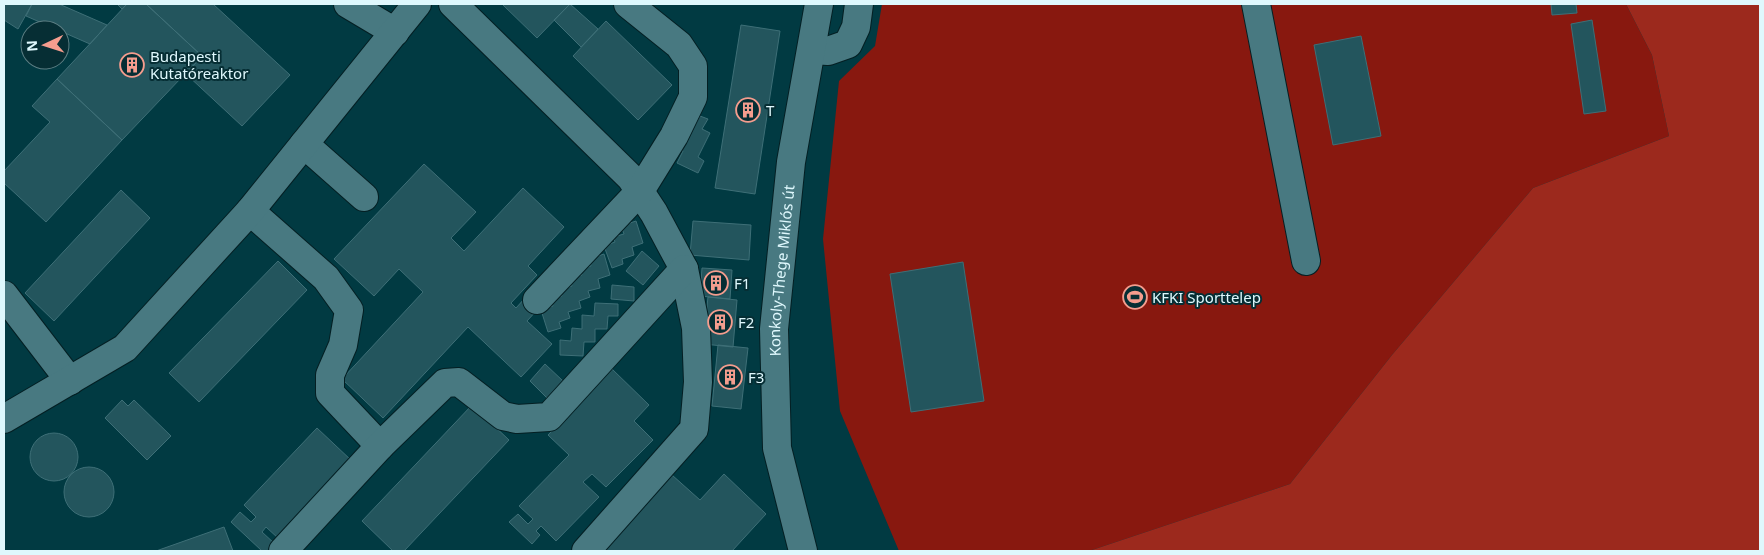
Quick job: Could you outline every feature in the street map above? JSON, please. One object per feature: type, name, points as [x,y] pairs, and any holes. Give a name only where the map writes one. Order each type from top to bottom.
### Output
[{"type":"street","points":[[348,4],[394,32]]},
{"type":"street","points":[[4,419],[125,348],[250,211],[417,4]]},
{"type":"street","points":[[453,4],[631,178],[684,269],[696,328],[698,382],[694,429],[586,551]]},
{"type":"street","points":[[537,300],[640,191],[674,136],[693,97],[693,66],[679,45],[628,4]]},
{"type":"street","name":"Konkoly-Thege Miklós út","points":[[803,551],[777,448],[774,329],[791,162],[819,4]]},
{"type":"street","points":[[812,50],[828,51],[848,44],[856,27],[859,4]]},
{"type":"street","points":[[1256,4],[1306,261]]},
{"type":"street","points":[[304,144],[364,197]]},
{"type":"street","points":[[250,211],[326,278],[348,310],[343,345],[330,375],[330,394],[380,446]]},
{"type":"street","points":[[283,551],[380,446],[446,383],[459,382],[503,416],[516,419],[549,417],[684,269]]},
{"type":"street","points":[[4,295],[70,381]]},
{"type":"shaded area","name":"KFKI Sporttelep","points":[[882,4],[1626,4],[1652,55],[1669,136],[1533,188],[1392,355],[1290,484],[1089,551],[899,551],[840,411],[823,239],[839,81],[875,46]]},
{"type":"shaded area","points":[[1626,4],[1760,4],[1760,551],[1089,551],[1290,484],[1392,355],[1533,188],[1669,136],[1652,55]]},
{"type":"building","points":[[4,4],[32,4],[23,20],[20,20],[18,29],[4,20]]},
{"type":"building","points":[[32,4],[59,4],[107,25],[90,44],[70,35],[70,20],[35,20],[26,16]]},
{"type":"building","points":[[117,4],[127,4],[122,9]]},
{"type":"building","name":"Budapesti Kutatóreaktor","points":[[127,4],[146,4],[202,56],[122,140],[57,79],[65,70],[70,70],[70,65]]},
{"type":"building","points":[[146,4],[213,4],[290,75],[242,126],[186,74],[202,56]]},
{"type":"building","points":[[502,4],[570,4],[537,38]]},
{"type":"building","points":[[570,4],[598,29],[581,47],[554,20]]},
{"type":"building","points":[[1551,4],[1576,4],[1577,13],[1552,15]]},
{"type":"building","points":[[1592,20],[1606,111],[1584,114],[1571,24]]},
{"type":"building","points":[[606,21],[672,85],[638,120],[573,56]]},
{"type":"building","name":"T","points":[[741,25],[780,31],[755,194],[715,188]]},
{"type":"building","points":[[1361,36],[1381,136],[1333,145],[1314,45]]},
{"type":"building","points":[[57,79],[122,140],[46,222],[4,183],[4,171],[50,122],[32,106]]},
{"type":"building","points":[[700,116],[708,119],[702,129],[710,133],[698,157],[704,161],[698,173],[677,163],[683,151],[678,148],[691,124],[695,125]]},
{"type":"building","points":[[424,164],[476,212],[451,238],[464,251],[523,188],[564,227],[528,266],[537,275],[511,303],[516,308],[525,298],[538,309],[527,321],[552,344],[521,377],[468,327],[383,418],[342,379],[423,292],[399,269],[374,296],[334,259]]},
{"type":"building","points":[[121,190],[150,218],[54,321],[25,293]]},
{"type":"building","points":[[636,221],[643,243],[632,247],[634,255],[622,259],[623,264],[612,268],[604,246],[615,242],[613,237],[624,234],[621,226]]},
{"type":"building","points":[[693,221],[751,225],[749,260],[690,255]]},
{"type":"building","points":[[642,251],[659,266],[643,285],[626,271]]},
{"type":"building","points":[[604,254],[610,275],[598,279],[600,288],[588,291],[590,297],[579,301],[581,308],[568,312],[570,318],[559,322],[561,328],[548,332],[541,310],[553,306],[551,299],[562,296],[560,290],[572,286],[570,279],[582,275],[580,269],[591,266],[589,259]]},
{"type":"building","points":[[278,261],[307,290],[199,402],[169,373]]},
{"type":"building","points":[[963,262],[984,401],[911,412],[890,274]]},
{"type":"building","name":"F1","points":[[702,268],[732,270],[730,299],[700,296]]},
{"type":"building","points":[[612,285],[634,287],[634,301],[611,299]]},
{"type":"building","name":"F2","points":[[708,297],[737,300],[733,347],[703,344]]},
{"type":"building","points":[[595,303],[618,304],[618,316],[608,316],[607,329],[595,329],[595,342],[584,342],[583,356],[560,355],[560,340],[571,341],[572,328],[582,329],[582,315],[594,316]]},
{"type":"building","name":"F3","points":[[718,345],[748,348],[741,409],[712,406]]},
{"type":"building","points":[[545,364],[563,381],[547,398],[530,381]]},
{"type":"building","points":[[612,369],[649,405],[634,421],[653,440],[606,487],[592,474],[583,482],[599,497],[556,541],[541,526],[536,531],[540,535],[532,544],[509,522],[518,514],[528,524],[533,519],[519,506],[569,455],[548,435]]},
{"type":"building","points":[[122,400],[128,406],[134,400],[171,436],[147,460],[105,418]]},
{"type":"building","points":[[472,405],[509,440],[404,551],[393,551],[362,521]]},
{"type":"building","points":[[317,428],[352,461],[279,539],[266,527],[262,532],[275,544],[269,551],[262,551],[231,522],[240,512],[251,522],[256,517],[244,505]]},
{"type":"building","points":[[49,433],[59,433],[68,437],[74,443],[77,448],[77,466],[68,477],[59,481],[49,481],[40,477],[34,471],[30,462],[30,452],[34,443],[40,437]]},
{"type":"building","points":[[89,467],[98,469],[109,478],[114,492],[112,501],[103,512],[89,517],[80,515],[69,506],[64,492],[66,483],[75,472]]},
{"type":"building","points":[[724,474],[766,514],[732,551],[601,551],[672,475],[700,500]]},
{"type":"building","points":[[224,527],[233,551],[156,551]]},
{"type":"place","name":"Budapesti Kutatóreaktor","points":[[132,65]]},
{"type":"place","name":"T","points":[[748,110]]},
{"type":"place","name":"F1","points":[[716,283]]},
{"type":"place","name":"KFKI Sporttelep","points":[[1135,297]]},
{"type":"place","name":"F2","points":[[720,322]]},
{"type":"place","name":"F3","points":[[730,377]]}]
